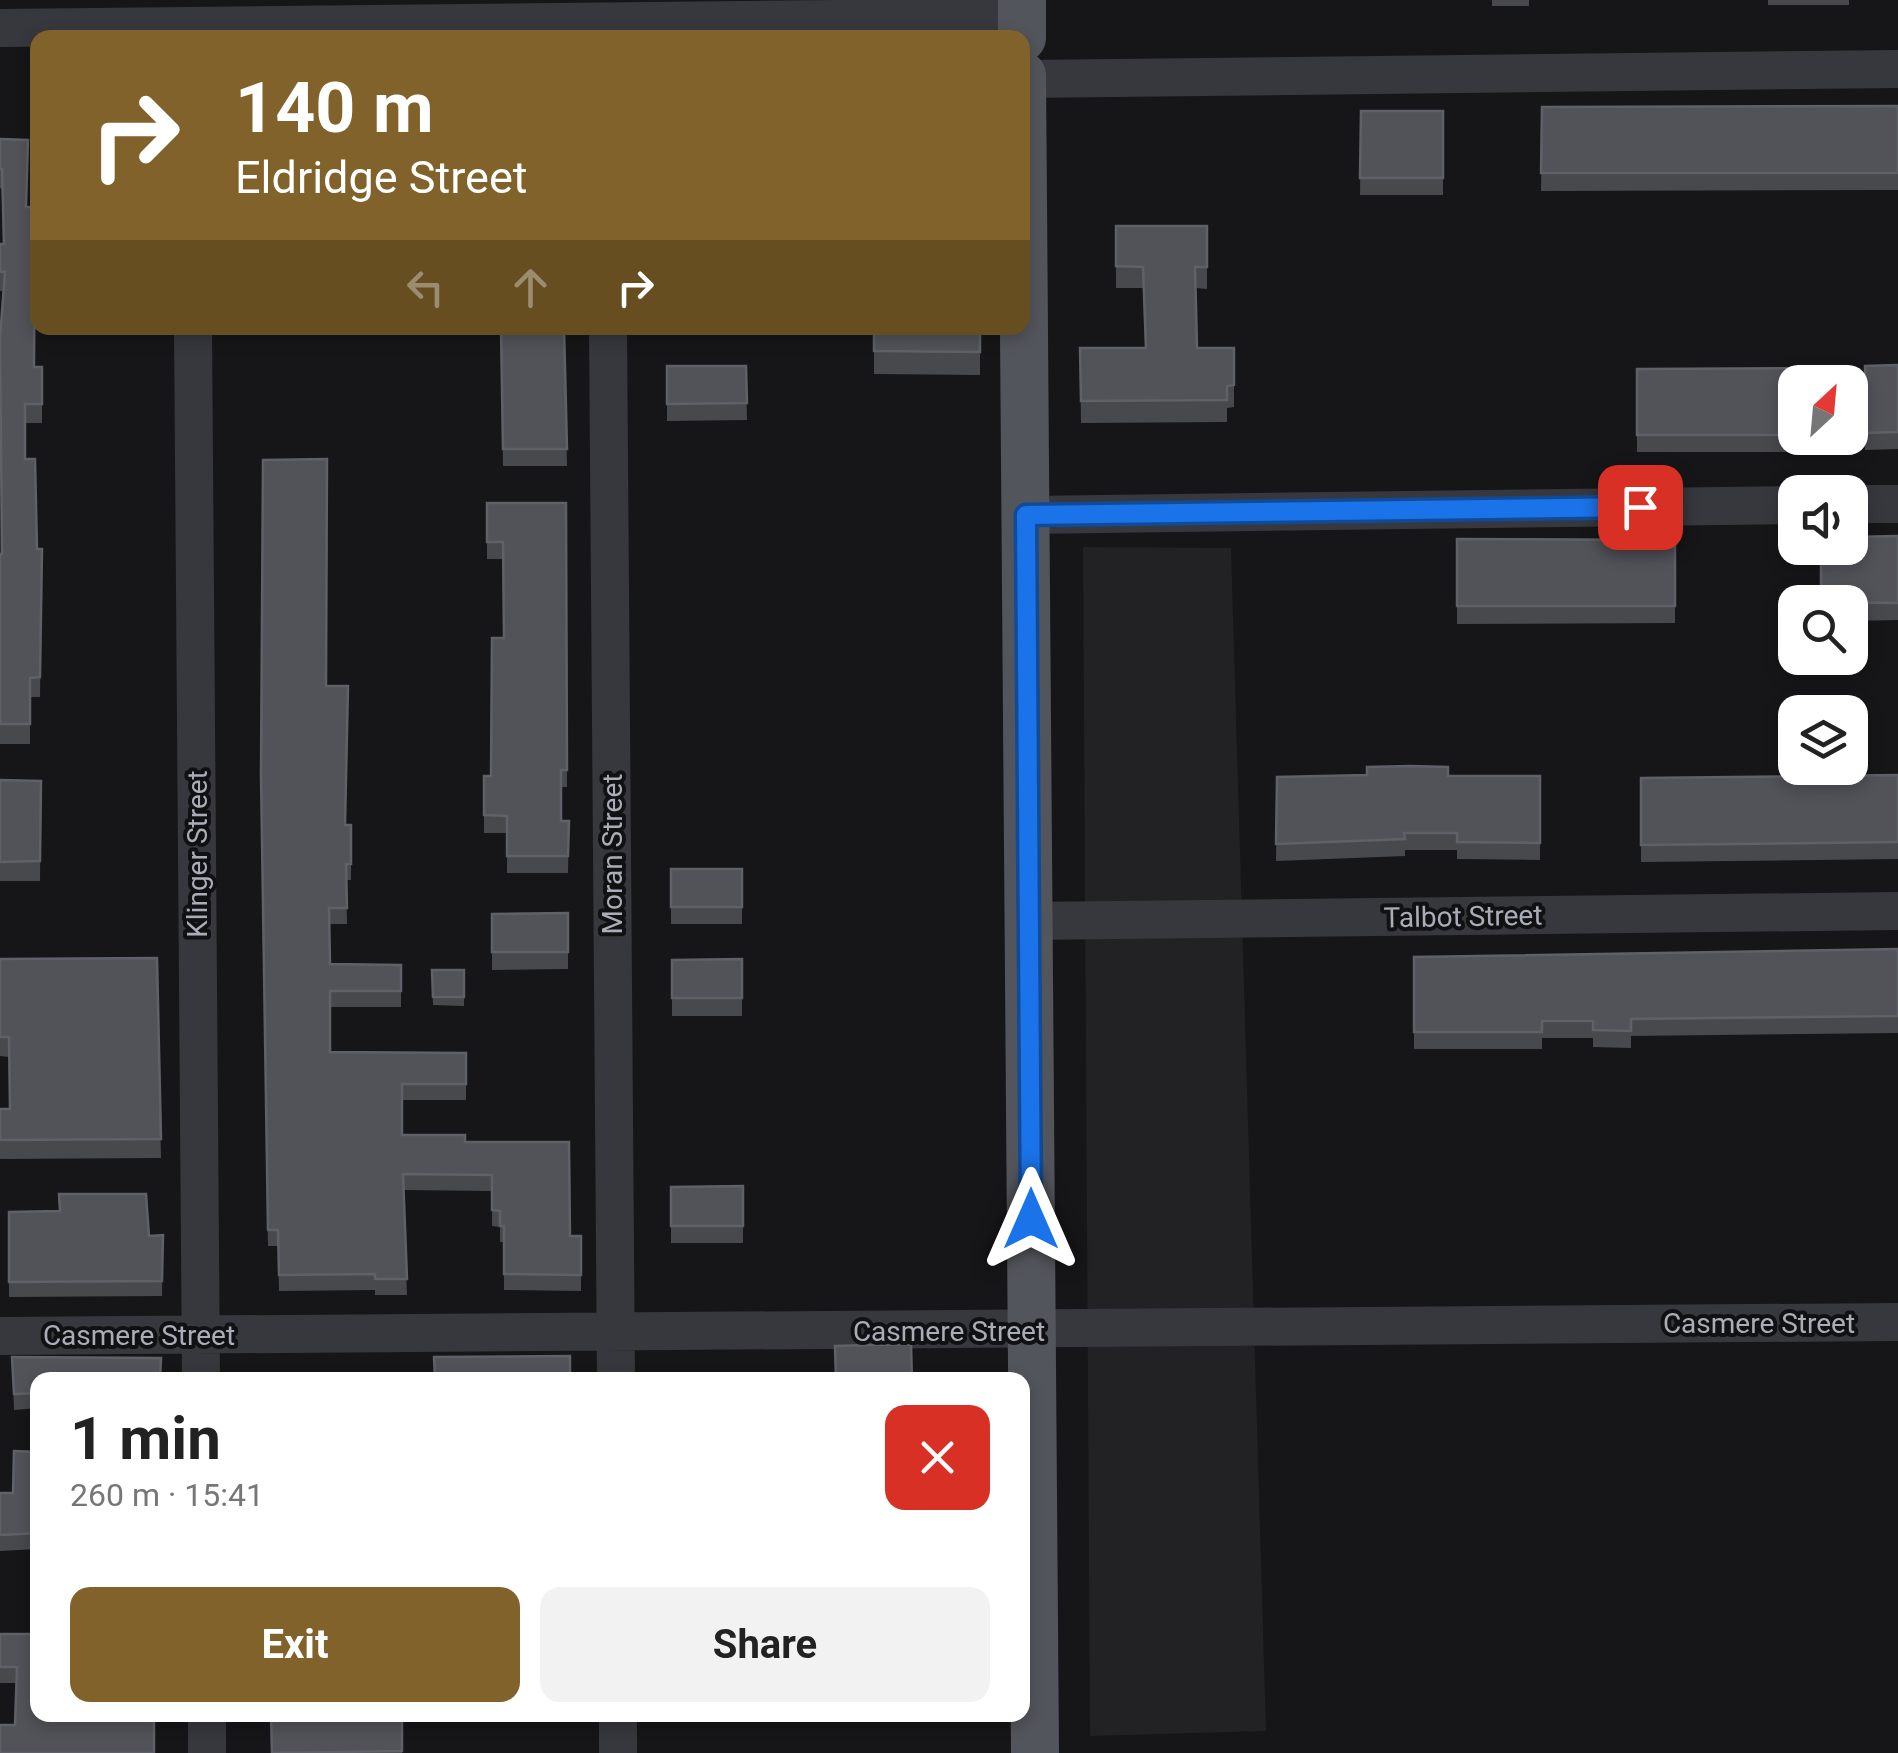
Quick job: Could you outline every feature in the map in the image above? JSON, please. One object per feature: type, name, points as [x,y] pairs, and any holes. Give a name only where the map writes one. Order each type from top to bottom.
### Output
[{"type":"main road","points":[[1025,335],[1035,1753]]},
{"type":"street","points":[[0,28],[190,21],[1022,18]]},
{"type":"street","points":[[1030,77],[1898,69]]},
{"type":"street","name":"Klinger Street","points":[[193,335],[202,1372]]},
{"type":"street","name":"Moran Street","points":[[608,335],[616,1372]]},
{"type":"street","points":[[1868,504],[1898,504]]},
{"type":"street","points":[[1026,515],[1778,505]]},
{"type":"street","name":"Talbot Street","points":[[1029,921],[1898,911]]},
{"type":"street","name":"Casmere Street","points":[[0,1336],[1898,1322]]},
{"type":"street","points":[[207,1722],[207,1753]]},
{"type":"street","points":[[618,1722],[618,1753]]},
{"type":"shaded area","points":[[1083,547],[1231,548],[1266,1731],[1090,1736]]},
{"type":"building","points":[[1898,106],[1898,173],[1541,173],[1542,107]]},
{"type":"building","points":[[1361,111],[1443,111],[1443,178],[1360,178]]},
{"type":"building","points":[[0,139],[28,140],[30,335],[34,335],[34,367],[42,367],[42,404],[25,404],[25,459],[35,459],[37,549],[42,549],[40,677],[30,678],[30,724],[0,724],[0,338],[5,272],[0,272],[0,244],[4,244]]},
{"type":"building","points":[[1116,226],[1207,226],[1207,267],[1195,267],[1197,348],[1234,348],[1234,385],[1227,386],[1227,400],[1081,401],[1080,348],[1146,348],[1143,267],[1116,266]]},
{"type":"building","points":[[501,335],[564,335],[567,449],[503,449]]},
{"type":"building","points":[[874,335],[980,335],[980,352],[874,351]]},
{"type":"building","points":[[1898,365],[1898,432],[1868,433],[1868,366]]},
{"type":"building","points":[[667,366],[746,366],[747,403],[667,404]]},
{"type":"building","points":[[1778,368],[1778,435],[1637,435],[1637,369]]},
{"type":"building","points":[[327,459],[326,686],[348,686],[345,825],[351,825],[351,864],[346,864],[347,908],[329,908],[330,964],[401,965],[401,991],[330,991],[330,1052],[466,1053],[466,1084],[402,1084],[402,1135],[465,1135],[465,1142],[569,1142],[570,1236],[581,1236],[581,1275],[504,1274],[504,1226],[500,1226],[500,1211],[492,1210],[492,1175],[403,1174],[407,1279],[375,1279],[375,1274],[279,1275],[278,1230],[268,1230],[261,775],[263,460]]},
{"type":"building","points":[[487,503],[566,503],[567,770],[561,770],[561,821],[569,821],[568,856],[507,856],[507,816],[484,815],[484,776],[491,776],[492,638],[504,638],[503,542],[487,542]]},
{"type":"building","points":[[1898,536],[1898,603],[1868,603],[1868,585],[1821,585],[1821,565],[1868,565],[1868,537]]},
{"type":"building","points":[[1457,539],[1675,540],[1675,606],[1457,606]]},
{"type":"building","points":[[1367,767],[1448,767],[1448,776],[1540,776],[1540,843],[1457,842],[1457,833],[1404,833],[1405,839],[1276,844],[1277,777],[1367,775]]},
{"type":"building","points":[[1868,775],[1898,775],[1898,842],[1641,845],[1641,778],[1778,776],[1778,785],[1868,785]]},
{"type":"building","points":[[0,780],[41,781],[40,861],[0,862]]},
{"type":"building","points":[[671,869],[742,869],[742,907],[671,907]]},
{"type":"building","points":[[568,913],[568,952],[492,952],[492,914]]},
{"type":"building","points":[[1898,949],[1898,1016],[1631,1019],[1631,1031],[1593,1030],[1593,1021],[1542,1021],[1542,1032],[1414,1032],[1414,957]]},
{"type":"building","points":[[157,958],[161,1139],[0,1140],[0,1109],[10,1109],[9,1037],[0,1037],[0,959]]},
{"type":"building","points":[[742,959],[742,998],[672,998],[672,960]]},
{"type":"building","points":[[432,970],[464,970],[464,997],[433,997]]},
{"type":"building","points":[[743,1186],[743,1226],[671,1226],[671,1187]]},
{"type":"building","points":[[59,1194],[146,1194],[149,1236],[163,1235],[162,1281],[9,1282],[9,1212],[60,1211]]},
{"type":"building","points":[[911,1344],[912,1372],[836,1372],[835,1346]]},
{"type":"building","points":[[570,1356],[570,1372],[435,1372],[434,1357]]},
{"type":"building","points":[[12,1357],[161,1358],[160,1372],[30,1372],[30,1393],[14,1394]]},
{"type":"building","points":[[14,1451],[30,1452],[30,1533],[0,1535],[0,1493],[13,1493]]},
{"type":"building","points":[[0,1634],[30,1634],[30,1722],[154,1722],[154,1753],[0,1753],[0,1725],[15,1725],[17,1667],[0,1667]]},
{"type":"building","points":[[271,1722],[402,1722],[402,1751],[272,1753]]},
{"type":"route","points":[[1031,1219],[1026,515],[1640,507]]}]
